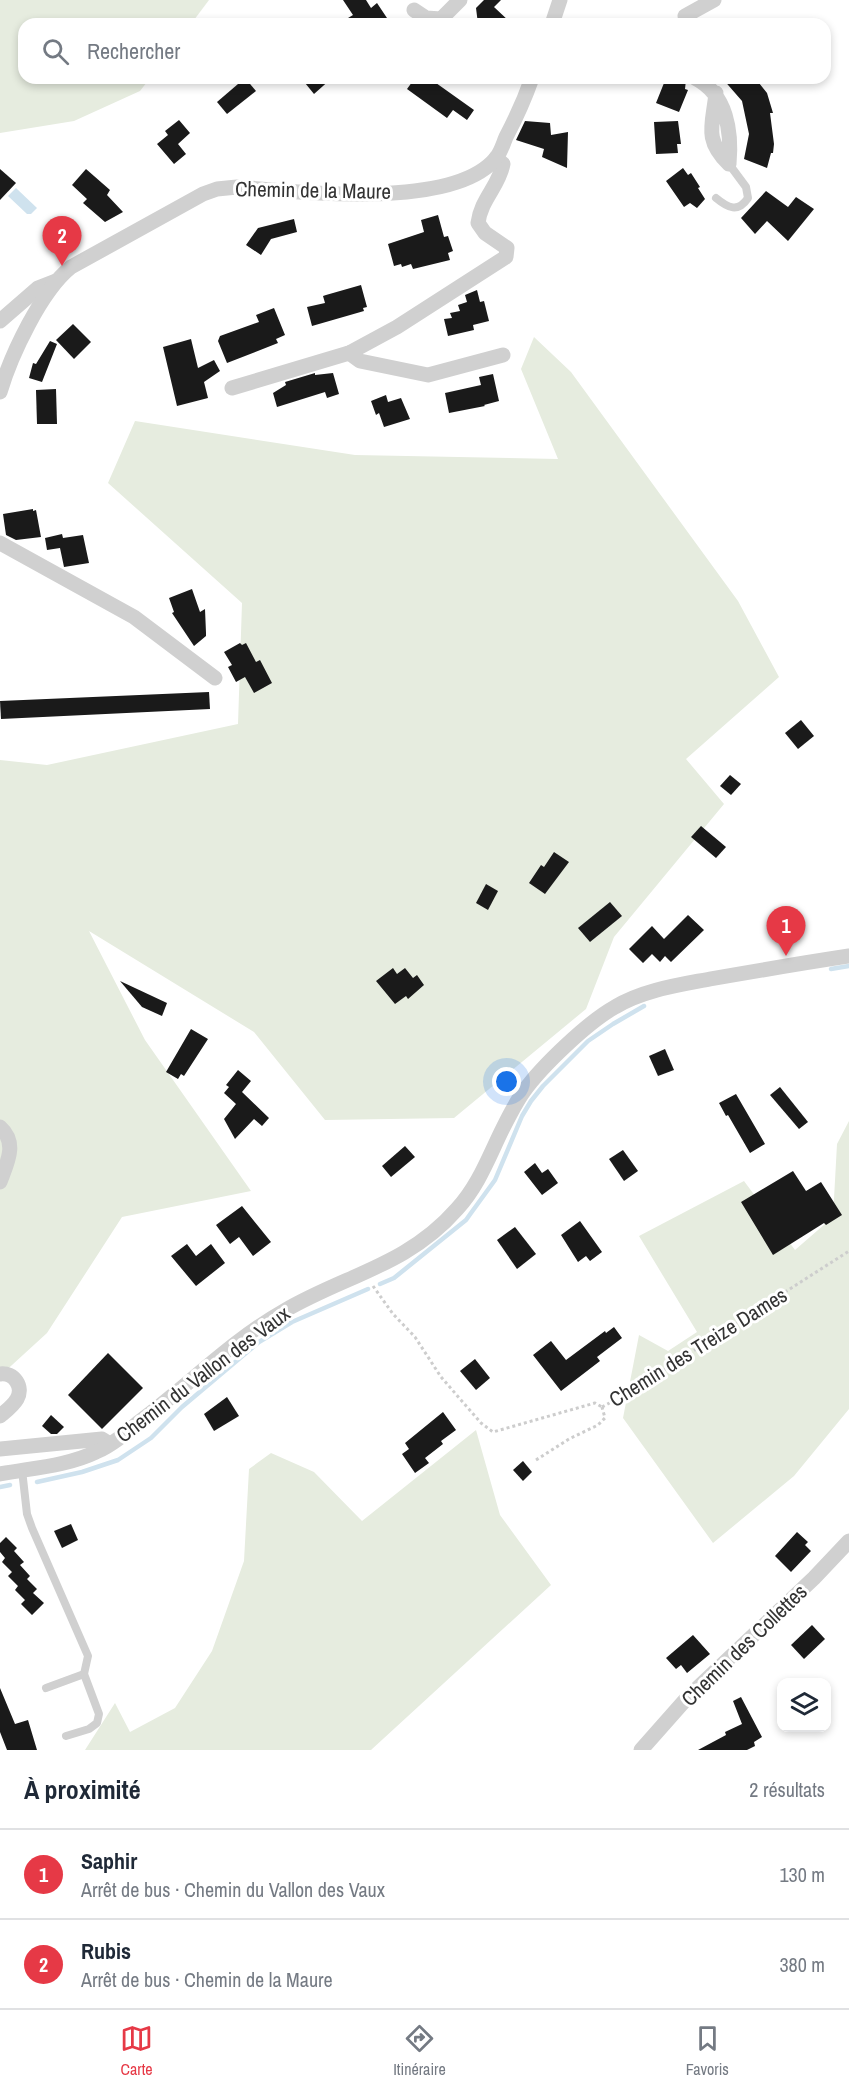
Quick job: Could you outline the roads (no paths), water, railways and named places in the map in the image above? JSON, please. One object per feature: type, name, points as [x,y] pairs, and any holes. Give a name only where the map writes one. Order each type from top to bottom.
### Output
[{"type":"street","points":[[442,18],[460,0]]},
{"type":"street","points":[[554,18],[560,0]]},
{"type":"street","points":[[684,18],[688,0]]},
{"type":"street","points":[[686,18],[714,0]]},
{"type":"street","points":[[414,10],[426,18]]},
{"type":"street","name":"Chemin de la Maure","points":[[0,392],[39,305],[56,281],[71,267],[203,194],[217,189],[366,194],[430,189],[454,184],[477,174],[496,158],[530,84]]},
{"type":"street","points":[[706,84],[716,93],[724,111],[729,129],[729,164]]},
{"type":"street","name":"Chemin de la Maure","points":[[232,388],[349,353],[397,327],[506,257],[507,248],[485,233],[478,223],[480,209],[501,174],[503,164],[496,158]]},
{"type":"street","points":[[0,321],[38,288],[56,281]]},
{"type":"street","points":[[349,353],[360,361],[428,375],[503,356]]},
{"type":"street","points":[[0,543],[134,617],[215,678]]},
{"type":"street","name":"Chemin du Vallon des Vaux","points":[[0,1474],[67,1462],[97,1452],[266,1323],[309,1297],[369,1272],[418,1245],[441,1227],[479,1180],[523,1092],[579,1035],[615,1007],[642,995],[687,984],[849,956]]},
{"type":"street","points":[[0,1127],[6,1133],[11,1145],[0,1182]]},
{"type":"street","points":[[0,1374],[6,1373],[14,1377],[20,1393],[16,1402],[0,1416]]},
{"type":"street","points":[[0,1449],[94,1439],[102,1439],[110,1444]]},
{"type":"street","name":"Chemin des Collettes","points":[[641,1750],[687,1698],[814,1578],[849,1541]]},
{"type":"lane","points":[[716,198],[727,207],[736,208],[743,205],[748,198],[746,186],[729,164]]},
{"type":"lane","points":[[22,1470],[27,1514],[88,1656],[84,1674],[99,1714],[97,1723],[89,1729],[66,1736]]},
{"type":"lane","points":[[46,1689],[84,1674]]},
{"type":"water","points":[[16,188],[37,208],[31,214],[27,214],[8,196]]},
{"type":"waterway","points":[[831,969],[849,966]]},
{"type":"waterway","points":[[380,1284],[394,1278],[466,1220],[495,1180],[522,1116],[543,1086],[588,1041],[644,1006]]},
{"type":"waterway","points":[[37,1482],[82,1472],[118,1460],[151,1438],[182,1407],[259,1342],[292,1322],[368,1289]]},
{"type":"waterway","points":[[0,1487],[10,1485]]},
{"type":"place","name":"Rubis","points":[[62,266]]},
{"type":"place","name":"Saphir","points":[[786,956]]}]
